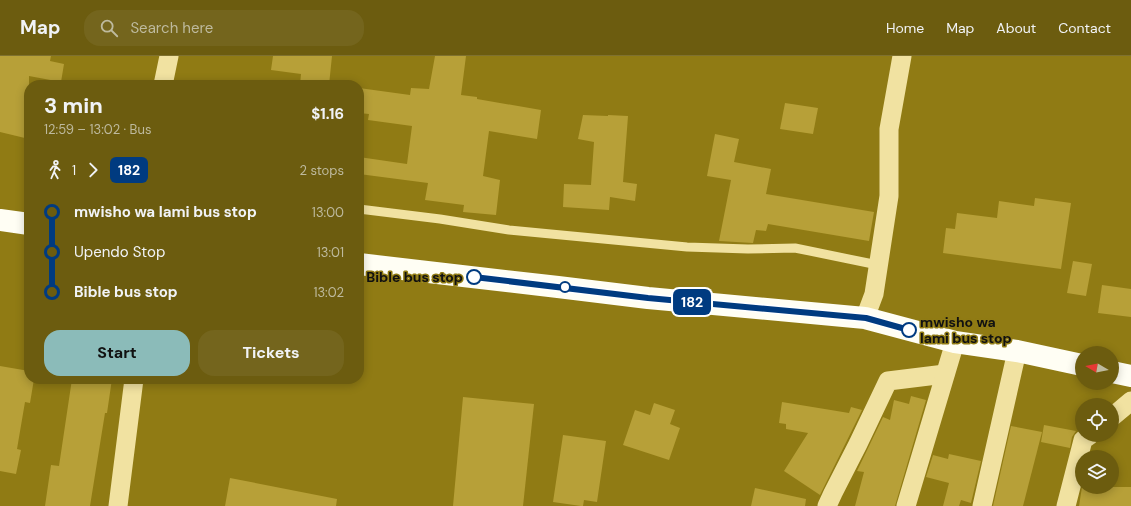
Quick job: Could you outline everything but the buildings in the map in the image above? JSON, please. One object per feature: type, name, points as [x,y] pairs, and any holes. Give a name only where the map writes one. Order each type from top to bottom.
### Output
[{"type":"highway","points":[[0,220],[24,223]]},
{"type":"highway","points":[[364,265],[558,286],[648,298],[866,318],[955,342],[1017,351],[1075,363]]},
{"type":"highway","points":[[1119,373],[1131,376]]},
{"type":"street","points":[[164,80],[169,56]]},
{"type":"street","points":[[866,318],[874,294],[889,196],[890,129],[902,56]]},
{"type":"street","points":[[906,506],[955,342]]},
{"type":"street","points":[[982,506],[1017,351]]},
{"type":"street","points":[[827,506],[832,493],[858,444],[888,381],[945,374]]},
{"type":"street","points":[[118,506],[133,384]]},
{"type":"street","points":[[1119,411],[1131,401]]},
{"type":"street","points":[[1066,506],[1082,442]]},
{"type":"lane","points":[[364,210],[440,219],[509,230],[687,248],[796,248],[878,265]]},
{"type":"bus line","name":"182","points":[[474,277],[648,298],[866,318],[909,330]]},
{"type":"place","name":"Bible bus stop","points":[[474,277]]},
{"type":"place","name":"mwisho wa lami bus stop","points":[[909,330]]}]
